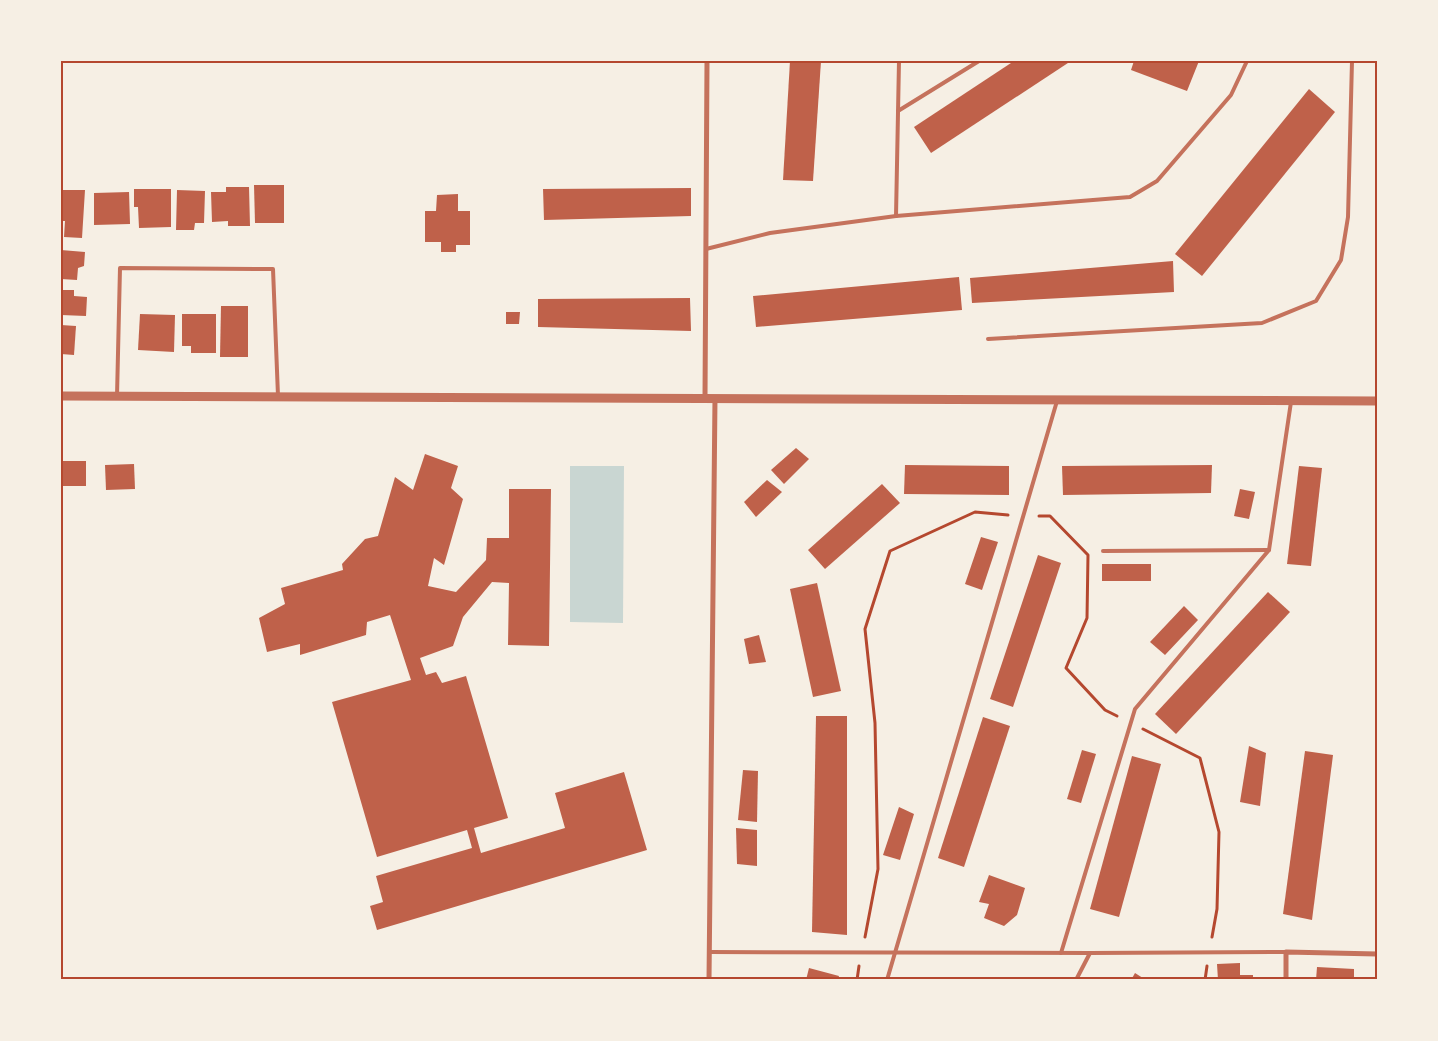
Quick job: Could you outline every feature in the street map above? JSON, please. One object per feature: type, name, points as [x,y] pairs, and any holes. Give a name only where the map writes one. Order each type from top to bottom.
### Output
[{"type":"street","points":[[705,398],[708,61]]},
{"type":"street","points":[[61,396],[1377,401]]},
{"type":"street","points":[[709,980],[715,398]]},
{"type":"street","points":[[1286,980],[1286,952],[1377,954]]},
{"type":"lane","points":[[896,216],[898,61]]},
{"type":"lane","points":[[898,112],[979,61]]},
{"type":"lane","points":[[706,249],[770,233],[896,216],[1130,197],[1157,181],[1232,95],[1247,61]]},
{"type":"lane","points":[[988,339],[1262,323],[1316,300],[1341,260],[1348,218],[1352,61]]},
{"type":"lane","points":[[117,396],[120,268],[273,269],[278,396]]},
{"type":"lane","points":[[887,980],[1057,400]]},
{"type":"lane","points":[[1061,953],[1135,709],[1269,550],[1291,400]]},
{"type":"lane","points":[[1103,551],[1269,550]]},
{"type":"lane","points":[[710,952],[1286,952]]},
{"type":"lane","points":[[1076,980],[1090,953]]},
{"type":"path","points":[[856,980],[878,868],[875,723],[865,629],[890,551],[975,512],[1050,516],[1088,555],[1087,618],[1066,668],[1105,710],[1200,758],[1219,832],[1217,909],[1205,980]]},
{"type":"shaded area","points":[[570,466],[624,466],[623,623],[570,622]]},
{"type":"building","points":[[790,61],[821,61],[813,181],[783,180]]},
{"type":"building","points":[[1014,61],[1071,61],[931,153],[914,127]]},
{"type":"building","points":[[1134,61],[1199,61],[1187,91],[1131,70]]},
{"type":"building","points":[[1309,89],[1335,112],[1202,276],[1175,254]]},
{"type":"building","points":[[254,185],[284,185],[284,223],[255,223]]},
{"type":"building","points":[[226,187],[249,187],[250,226],[228,226],[228,221],[212,222],[211,192],[226,192]]},
{"type":"building","points":[[691,188],[691,216],[544,220],[543,189]]},
{"type":"building","points":[[134,189],[171,189],[171,227],[139,228],[138,207],[134,207]]},
{"type":"building","points":[[61,190],[85,190],[82,238],[64,237],[65,221],[61,221]]},
{"type":"building","points":[[177,190],[205,191],[204,223],[195,223],[194,230],[176,230]]},
{"type":"building","points":[[129,192],[130,224],[94,225],[94,193]]},
{"type":"building","points":[[458,194],[458,211],[470,211],[470,245],[456,245],[456,252],[441,252],[441,242],[425,242],[425,211],[436,211],[437,195]]},
{"type":"building","points":[[61,250],[85,252],[84,266],[78,268],[77,280],[61,279]]},
{"type":"building","points":[[1173,261],[1174,292],[972,303],[970,278]]},
{"type":"building","points":[[959,277],[962,310],[756,327],[753,296]]},
{"type":"building","points":[[61,290],[74,290],[74,296],[87,297],[86,316],[61,315]]},
{"type":"building","points":[[690,298],[691,331],[538,327],[538,299]]},
{"type":"building","points":[[221,306],[248,306],[248,357],[220,357]]},
{"type":"building","points":[[506,312],[520,312],[519,324],[506,324]]},
{"type":"building","points":[[140,314],[175,315],[174,352],[138,350]]},
{"type":"building","points":[[182,314],[216,314],[216,353],[191,353],[191,346],[182,346]]},
{"type":"building","points":[[61,325],[76,326],[74,355],[61,354]]},
{"type":"building","points":[[796,448],[809,459],[784,484],[771,470]]},
{"type":"building","points":[[425,454],[458,466],[451,488],[463,499],[444,565],[434,558],[428,586],[456,592],[486,560],[487,538],[509,538],[509,489],[551,489],[549,646],[508,645],[509,583],[492,582],[463,617],[453,646],[420,658],[426,675],[436,672],[442,683],[466,676],[508,818],[474,828],[481,853],[565,828],[555,793],[624,772],[647,850],[377,930],[370,906],[383,902],[376,876],[472,848],[467,830],[377,857],[332,702],[411,680],[390,615],[367,622],[366,635],[300,655],[300,644],[267,652],[259,618],[285,604],[281,588],[343,570],[342,564],[365,539],[378,536],[395,477],[413,490]]},
{"type":"building","points":[[61,461],[86,461],[86,486],[61,486]]},
{"type":"building","points":[[134,464],[135,489],[106,490],[105,465]]},
{"type":"building","points":[[905,465],[1009,466],[1009,495],[904,494]]},
{"type":"building","points":[[1212,465],[1211,493],[1063,495],[1062,466]]},
{"type":"building","points":[[1299,466],[1322,468],[1311,566],[1287,564]]},
{"type":"building","points":[[767,480],[782,492],[756,517],[744,502]]},
{"type":"building","points":[[882,484],[900,503],[825,569],[808,550]]},
{"type":"building","points":[[1240,489],[1255,492],[1249,519],[1234,516]]},
{"type":"building","points":[[981,537],[998,542],[982,590],[965,584]]},
{"type":"building","points":[[1038,555],[1061,563],[1013,707],[990,699]]},
{"type":"building","points":[[1102,564],[1151,564],[1151,581],[1102,581]]},
{"type":"building","points":[[817,583],[841,691],[813,697],[790,589]]},
{"type":"building","points":[[1268,592],[1290,612],[1176,734],[1155,714]]},
{"type":"building","points":[[1184,606],[1198,620],[1165,655],[1150,642]]},
{"type":"building","points":[[759,635],[766,662],[749,664],[744,639]]},
{"type":"building","points":[[816,716],[847,716],[847,935],[812,932]]},
{"type":"building","points":[[983,717],[1010,726],[964,867],[938,858]]},
{"type":"building","points":[[1249,746],[1266,753],[1260,806],[1240,802]]},
{"type":"building","points":[[1082,750],[1096,754],[1081,803],[1067,799]]},
{"type":"building","points":[[1305,751],[1333,755],[1312,920],[1283,914]]},
{"type":"building","points":[[1132,756],[1161,764],[1119,917],[1090,909]]},
{"type":"building","points":[[743,770],[758,771],[757,822],[738,820]]},
{"type":"building","points":[[899,807],[914,814],[900,860],[883,855]]},
{"type":"building","points":[[736,828],[757,830],[757,866],[737,864]]},
{"type":"building","points":[[989,875],[1025,888],[1017,915],[1004,926],[984,918],[989,904],[979,902]]},
{"type":"building","points":[[1240,963],[1240,975],[1253,975],[1253,980],[1218,980],[1217,964]]},
{"type":"building","points":[[1317,967],[1354,969],[1354,980],[1316,980]]},
{"type":"building","points":[[809,968],[839,976],[838,980],[806,980]]},
{"type":"building","points":[[1135,973],[1146,980],[1131,980]]}]
